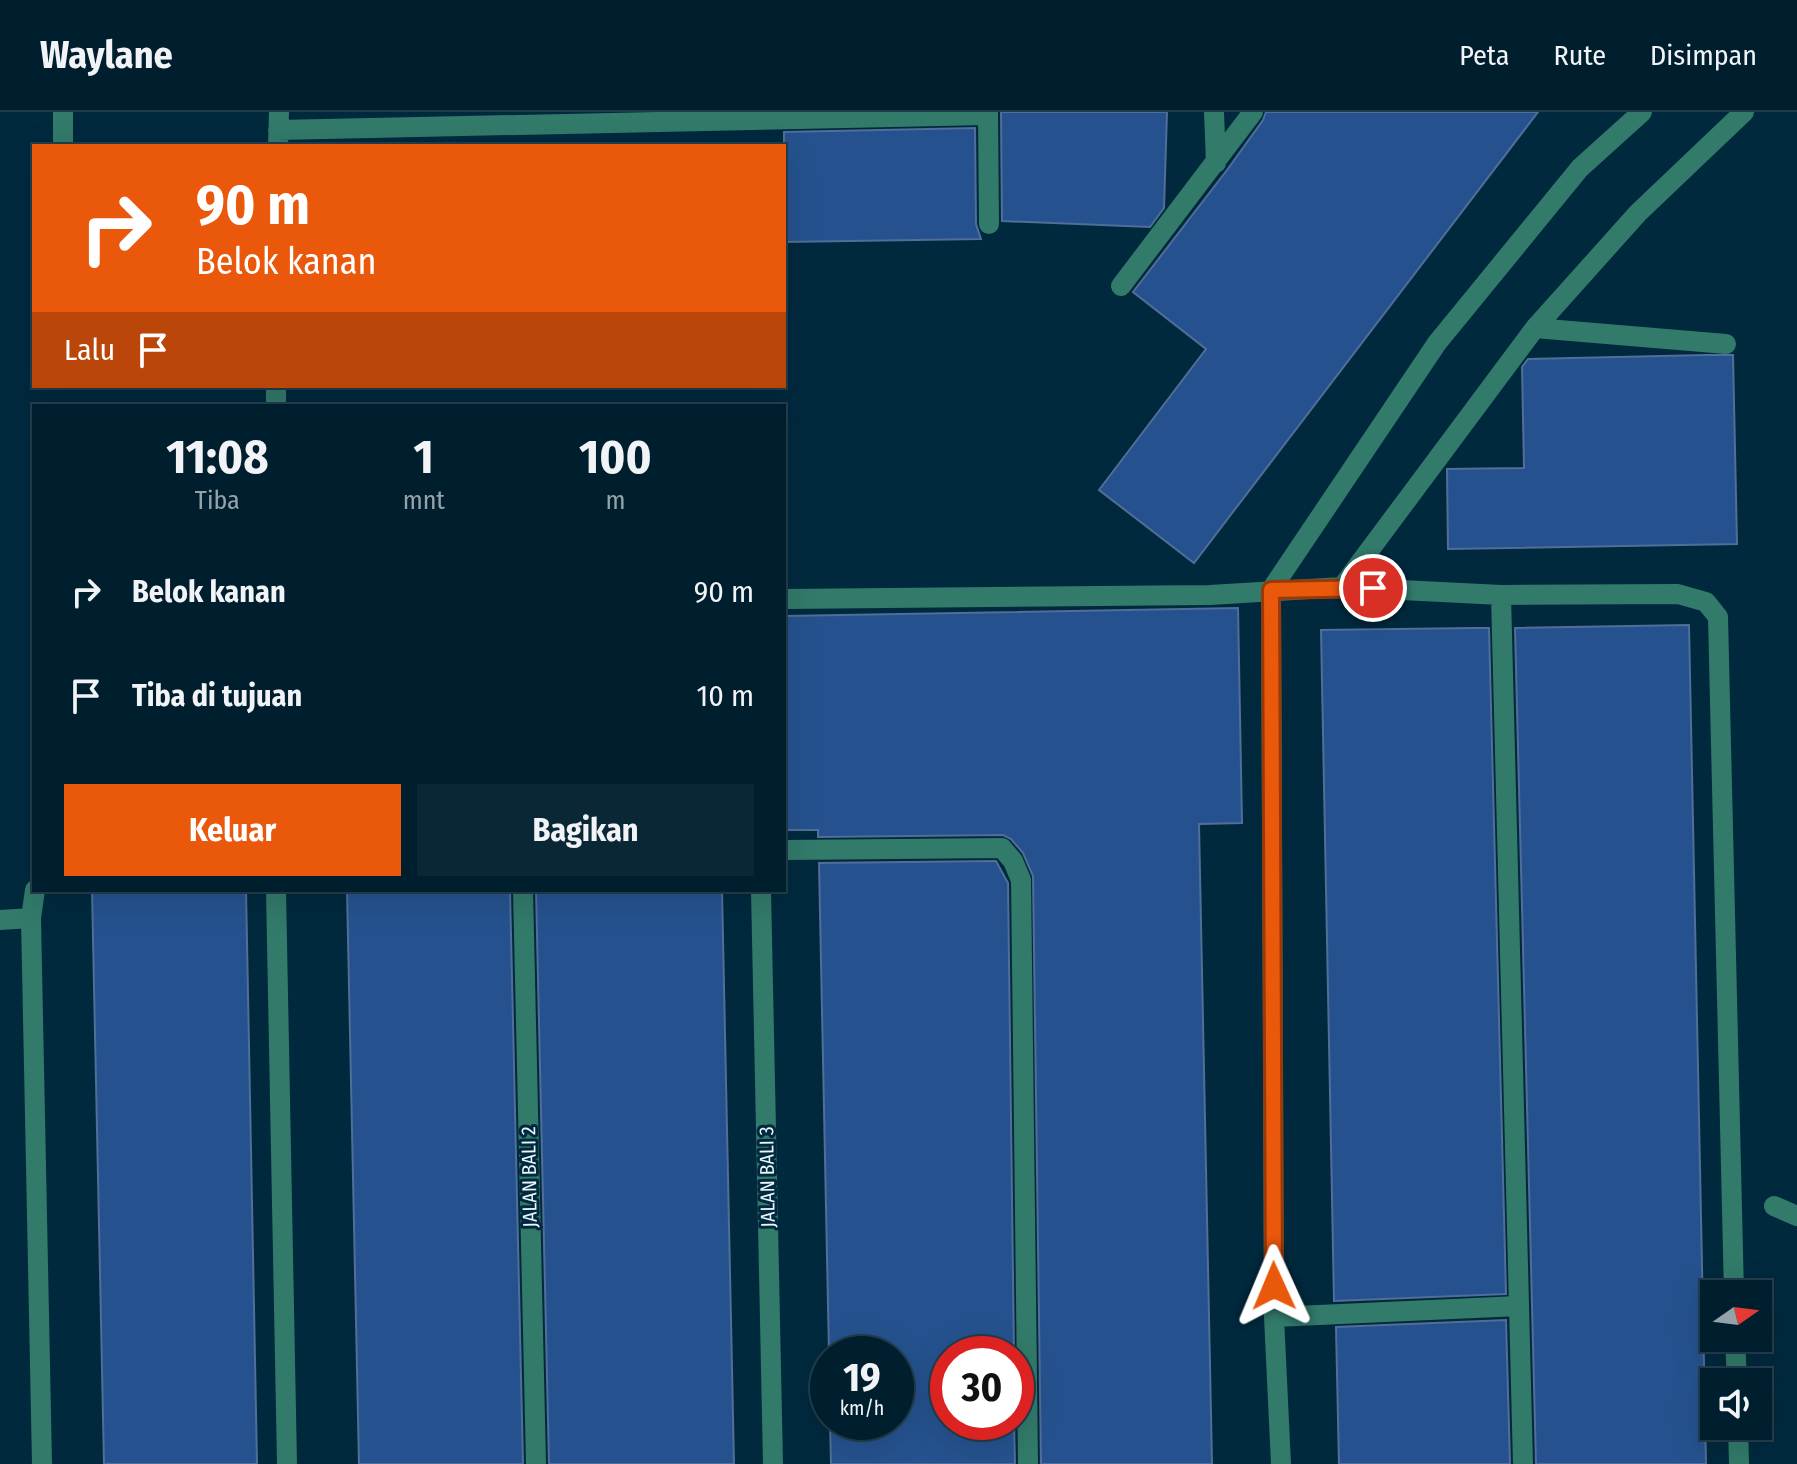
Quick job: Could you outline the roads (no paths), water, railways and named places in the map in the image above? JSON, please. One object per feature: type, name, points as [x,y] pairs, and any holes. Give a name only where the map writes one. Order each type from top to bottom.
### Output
[{"type":"street","points":[[63,112],[63,144]]},
{"type":"street","points":[[1214,112],[1216,163]]},
{"type":"street","points":[[1121,286],[1253,112]]},
{"type":"street","points":[[1281,1464],[1274,1317],[1271,590],[1437,343],[1580,168],[1642,112]]},
{"type":"street","points":[[1342,587],[1535,328],[1638,213],[1744,112]]},
{"type":"street","points":[[278,129],[988,114],[989,224]]},
{"type":"street","points":[[1535,328],[1726,344]]},
{"type":"street","points":[[786,599],[1210,595],[1342,587],[1501,595],[1678,594],[1706,602],[1718,617],[1734,1280]]},
{"type":"street","points":[[1501,595],[1523,1464]]},
{"type":"street","points":[[786,850],[1002,848],[1013,861],[1021,880],[1028,1464]]},
{"type":"street","points":[[35,892],[31,918],[42,1464]]},
{"type":"street","points":[[276,892],[287,1464]]},
{"type":"street","name":"JALAN BALI 2","points":[[523,892],[536,1464]]},
{"type":"street","name":"JALAN BALI 3","points":[[761,892],[773,1464]]},
{"type":"street","points":[[0,920],[31,918]]},
{"type":"street","points":[[1774,1206],[1797,1216]]},
{"type":"street","points":[[1274,1317],[1519,1306]]},
{"type":"street","points":[[1738,1440],[1739,1464]]}]
